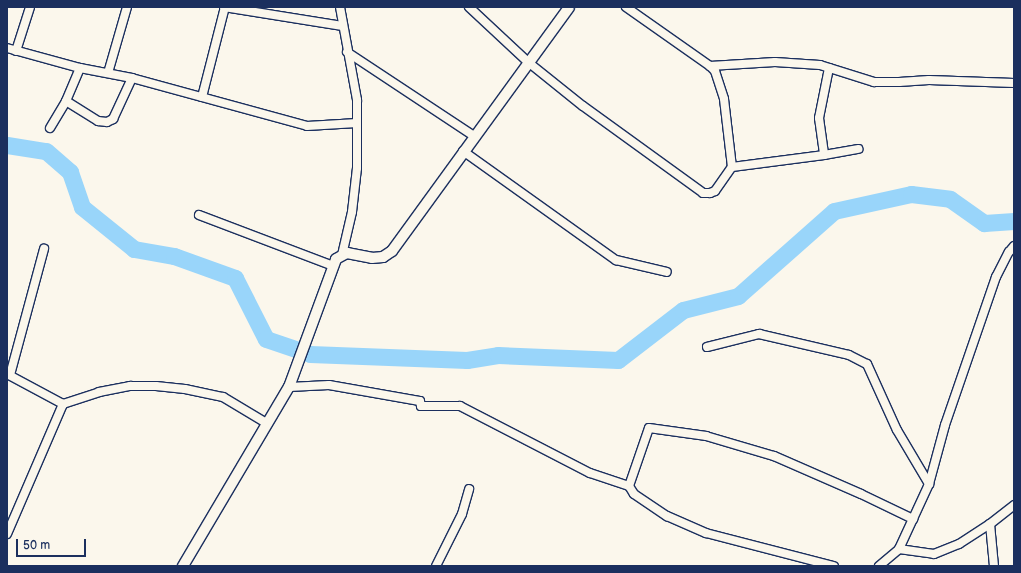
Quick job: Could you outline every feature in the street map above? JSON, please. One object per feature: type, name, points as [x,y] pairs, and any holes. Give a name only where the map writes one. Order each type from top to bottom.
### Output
[{"type":"street","points":[[16,51],[30,7]]},
{"type":"street","points":[[108,73],[127,7]]},
{"type":"street","points":[[202,97],[225,7],[342,26]]},
{"type":"street","points":[[340,7],[342,26],[357,100],[357,175],[352,212],[342,255]]},
{"type":"street","points":[[469,7],[528,62],[606,124],[703,193],[715,191],[732,167],[724,100],[714,67],[626,7]]},
{"type":"street","points":[[183,566],[289,387],[336,259],[347,253],[383,257],[392,251],[463,151],[569,7]]},
{"type":"street","points":[[7,48],[56,60],[80,68],[132,78],[307,126],[357,123]]},
{"type":"street","points":[[347,52],[474,136]]},
{"type":"street","points":[[714,67],[775,62],[820,65],[874,82],[929,80],[1014,83]]},
{"type":"street","points":[[50,128],[66,101],[80,68]]},
{"type":"street","points":[[824,155],[819,118],[829,68]]},
{"type":"street","points":[[66,101],[98,121],[107,122],[113,119],[132,78]]},
{"type":"street","points":[[732,167],[858,150]]},
{"type":"street","points":[[463,151],[616,260],[667,272]]},
{"type":"street","points":[[199,215],[333,266]]},
{"type":"street","points":[[879,566],[899,549],[929,484],[945,425],[996,276],[1009,252],[1014,246]]},
{"type":"street","points":[[44,249],[8,374],[63,404],[100,392],[130,386],[156,386],[185,389],[223,397],[268,424]]},
{"type":"street","points":[[707,347],[759,334],[849,355],[867,364],[897,430],[929,484]]},
{"type":"street","points":[[289,387],[329,385],[420,401],[421,406],[460,406],[590,473],[629,486],[634,494],[667,516],[706,533],[834,566]]},
{"type":"street","points":[[7,534],[63,404]]},
{"type":"street","points":[[629,486],[649,428],[706,436],[774,456],[861,494],[913,519]]},
{"type":"street","points":[[436,566],[462,514],[469,489]]},
{"type":"street","points":[[899,549],[934,554],[959,544],[990,524],[1014,505]]},
{"type":"street","points":[[990,524],[994,566]]},
{"type":"waterway","points":[[7,145],[46,151],[70,172],[82,207],[134,249],[174,256],[235,278],[266,339],[310,354],[467,360],[498,355],[618,360],[683,310],[738,296],[834,211],[911,194],[950,199],[984,223],[1014,221]]}]
